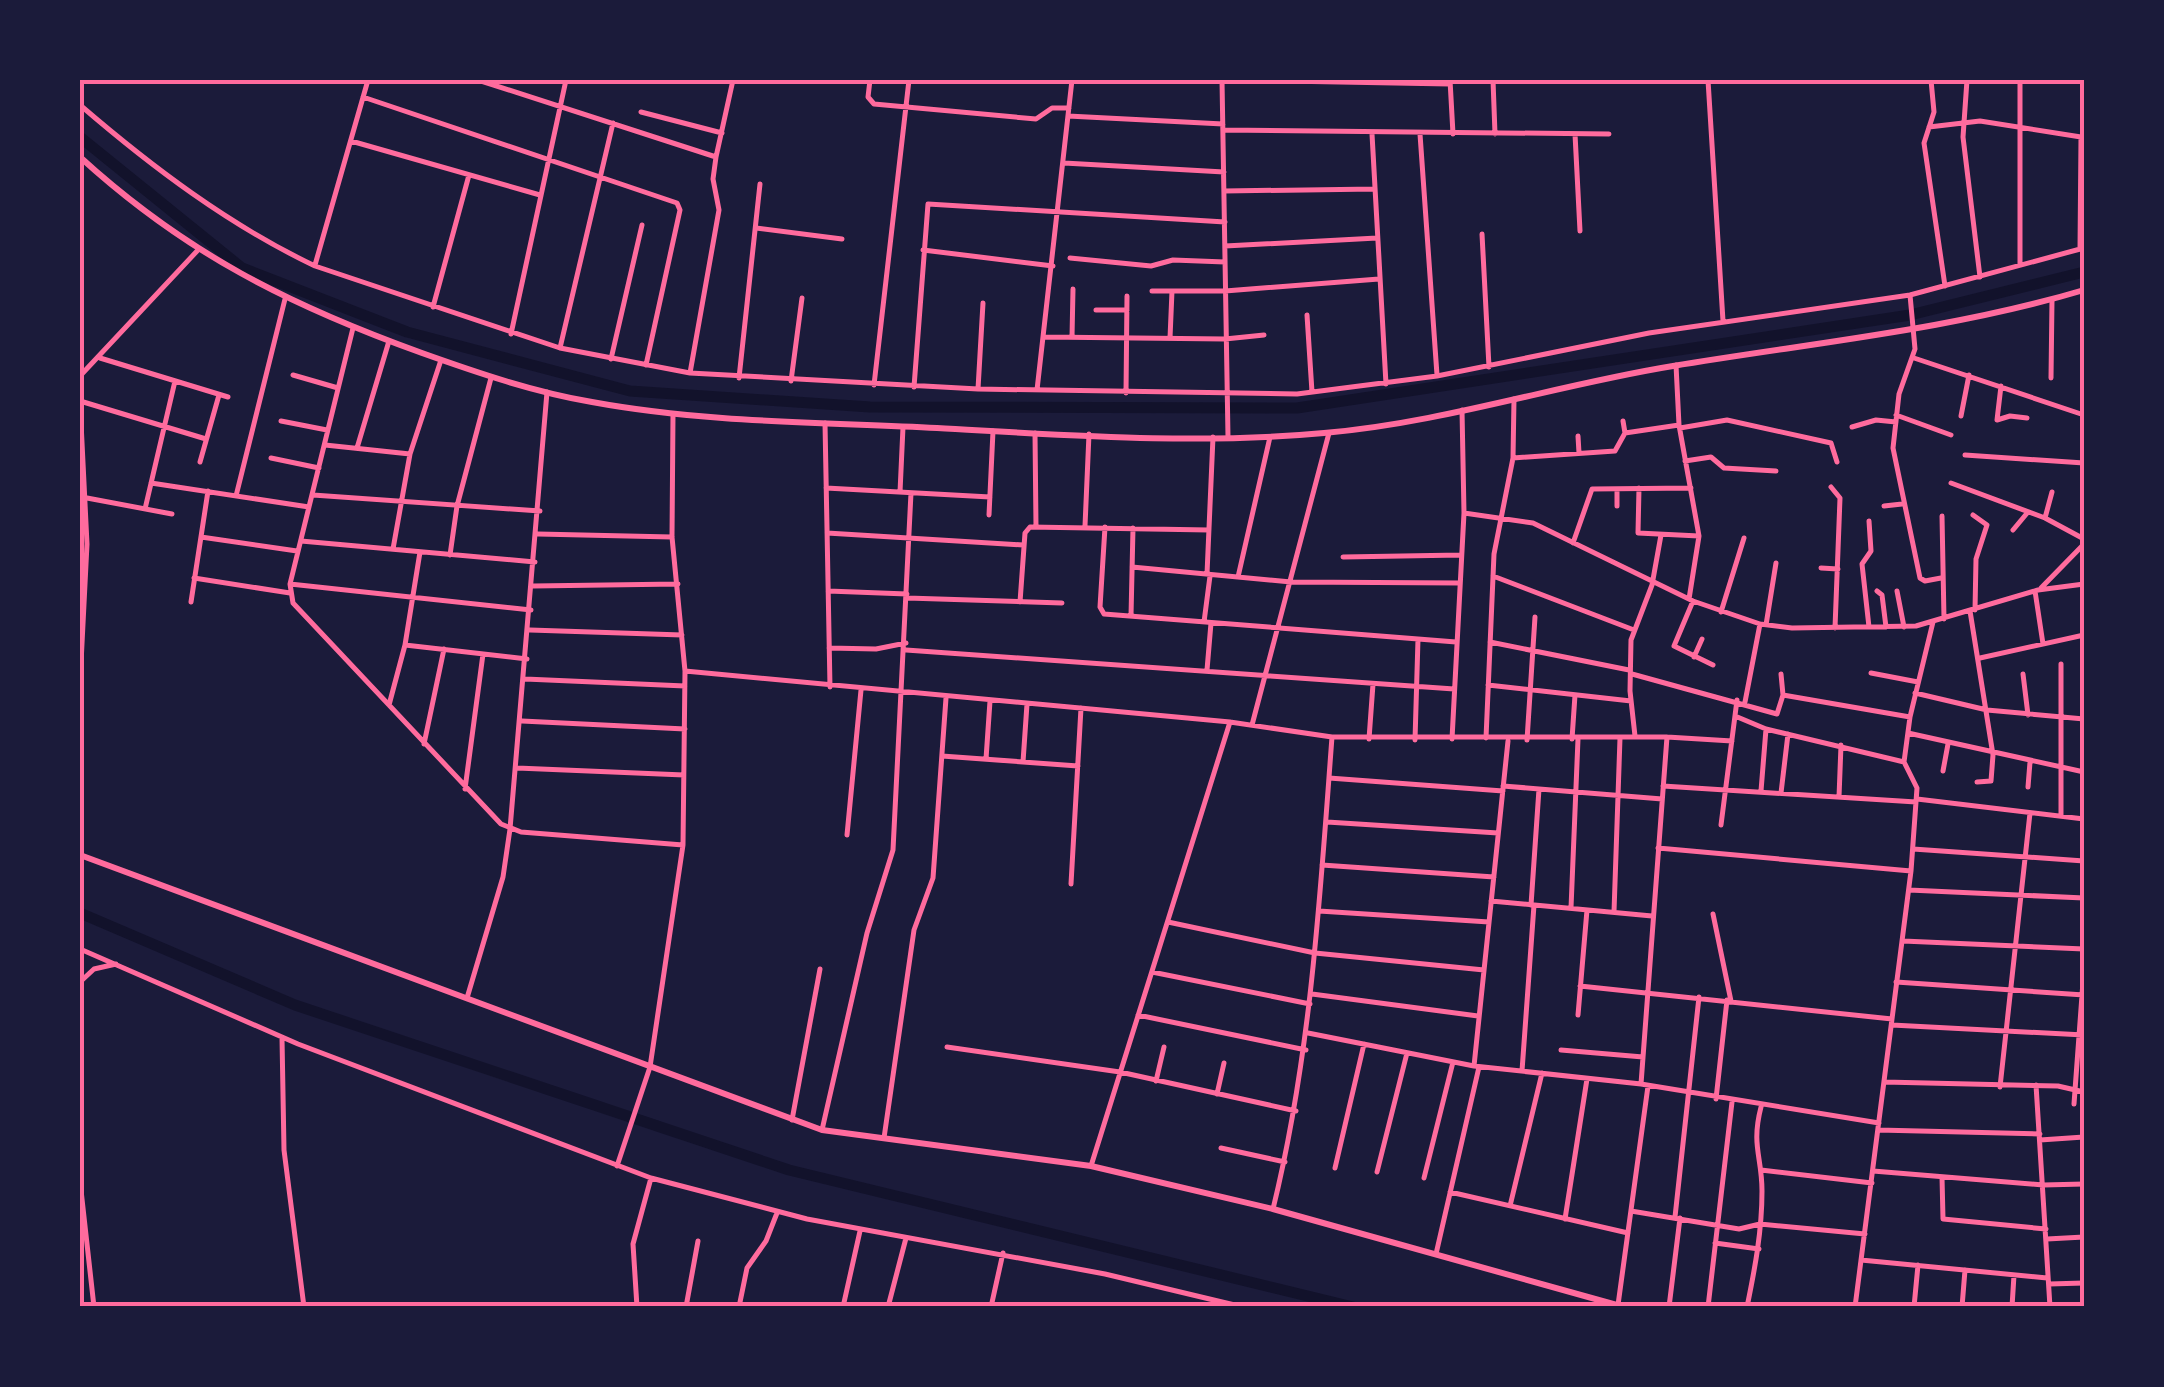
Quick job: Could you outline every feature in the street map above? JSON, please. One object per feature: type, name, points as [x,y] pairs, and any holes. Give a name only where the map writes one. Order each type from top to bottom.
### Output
[{"type":"street","points":[[315,266],[368,80]]},
{"type":"street","points":[[478,80],[716,158]]},
{"type":"street","points":[[511,334],[566,80]]},
{"type":"street","points":[[690,373],[719,210],[713,179],[716,158],[734,80]]},
{"type":"street","points":[[870,80],[870,102],[1036,118],[1052,108],[1223,127],[1372,134],[1608,134]]},
{"type":"street","points":[[874,385],[909,80]]},
{"type":"street","points":[[1037,391],[1072,80]]},
{"type":"street","points":[[1228,437],[1222,80],[1450,82],[1453,134]]},
{"type":"street","points":[[1493,80],[1495,134]]},
{"type":"street","points":[[1708,80],[1724,321]]},
{"type":"street","points":[[1931,80],[1934,112],[1924,143],[1945,286]]},
{"type":"street","points":[[1967,80],[1964,122],[1980,277]]},
{"type":"street","points":[[2020,80],[2020,265]]},
{"type":"street","points":[[2084,80],[2084,100]]},
{"type":"street","points":[[363,97],[679,206],[646,366]]},
{"type":"street","points":[[80,105],[146,162],[279,249],[315,266],[560,348],[646,366],[739,378],[1126,393],[1312,392],[1386,384],[1724,321],[1910,299],[2082,248],[2083,145],[2076,134],[1964,122],[1929,127]]},
{"type":"street","points":[[641,112],[722,132]]},
{"type":"street","points":[[560,348],[613,123]]},
{"type":"street","points":[[1372,134],[1386,384]]},
{"type":"street","points":[[1420,134],[1438,376]]},
{"type":"street","points":[[1575,134],[1580,231]]},
{"type":"street","points":[[351,141],[540,195]]},
{"type":"street","points":[[80,157],[125,198],[198,250],[286,299],[353,328],[491,378],[674,414],[1035,433],[1213,437],[1329,433],[1462,410],[1552,387],[1913,327],[2052,300],[2084,290]]},
{"type":"street","points":[[1064,163],[1224,172]]},
{"type":"street","points":[[433,307],[469,174]]},
{"type":"street","points":[[739,378],[760,184]]},
{"type":"street","points":[[1224,190],[1375,188]]},
{"type":"street","points":[[914,387],[925,209],[936,202],[1225,222]]},
{"type":"street","points":[[612,359],[642,225]]},
{"type":"street","points":[[756,228],[842,239]]},
{"type":"street","points":[[1482,234],[1489,367]]},
{"type":"street","points":[[1225,246],[1377,238]]},
{"type":"street","points":[[80,376],[198,250]]},
{"type":"street","points":[[923,250],[1053,266]]},
{"type":"street","points":[[1070,258],[1151,266],[1172,260],[1225,262]]},
{"type":"street","points":[[1152,291],[1225,291],[1379,280]]},
{"type":"street","points":[[1072,337],[1073,290]]},
{"type":"street","points":[[1170,338],[1172,291]]},
{"type":"street","points":[[1126,393],[1127,296]]},
{"type":"street","points":[[790,381],[802,298]]},
{"type":"street","points":[[236,496],[286,299]]},
{"type":"street","points":[[1910,299],[1914,358],[1896,418],[1895,470],[1920,578],[1941,578]]},
{"type":"street","points":[[2050,378],[2052,300]]},
{"type":"street","points":[[978,389],[982,303]]},
{"type":"street","points":[[1096,310],[1127,310]]},
{"type":"street","points":[[1307,315],[1312,392]]},
{"type":"street","points":[[353,328],[290,584],[292,602],[465,789],[493,818],[510,829],[684,845]]},
{"type":"street","points":[[1044,337],[1225,339],[1264,335]]},
{"type":"street","points":[[357,448],[390,341]]},
{"type":"street","points":[[100,358],[228,397]]},
{"type":"street","points":[[1914,358],[2084,415]]},
{"type":"street","points":[[392,550],[410,454],[441,360]]},
{"type":"street","points":[[1676,365],[1680,427],[1699,536],[1690,601],[1674,641],[1676,649],[1713,665]]},
{"type":"street","points":[[293,375],[338,388]]},
{"type":"street","points":[[1961,416],[1969,375]]},
{"type":"street","points":[[450,555],[457,506],[491,378]]},
{"type":"street","points":[[145,508],[175,381]]},
{"type":"street","points":[[2001,386],[1997,420],[2010,416],[2027,418]]},
{"type":"street","points":[[467,998],[498,896],[510,829],[530,630],[547,392]]},
{"type":"street","points":[[200,462],[219,394]]},
{"type":"street","points":[[1486,740],[1493,576],[1512,458],[1514,399]]},
{"type":"street","points":[[80,683],[87,498],[80,401],[206,439]]},
{"type":"street","points":[[1452,739],[1464,513],[1462,410]]},
{"type":"street","points":[[617,1166],[650,1067],[684,845],[686,671],[672,536],[674,414]]},
{"type":"street","points":[[1852,427],[1896,418],[1952,435]]},
{"type":"street","points":[[281,421],[328,430]]},
{"type":"street","points":[[1625,433],[1738,421],[1831,443],[1838,462]]},
{"type":"street","points":[[1512,458],[1618,450],[1625,433],[1623,422]]},
{"type":"street","points":[[824,423],[830,687]]},
{"type":"street","points":[[900,492],[903,426]]},
{"type":"street","points":[[989,516],[993,431]]},
{"type":"street","points":[[1020,602],[1024,545],[1033,527],[1035,433]]},
{"type":"street","points":[[1252,725],[1329,433]]},
{"type":"street","points":[[1086,527],[1089,434]]},
{"type":"street","points":[[1238,577],[1270,436]]},
{"type":"street","points":[[1578,436],[1580,454]]},
{"type":"street","points":[[1207,670],[1213,437]]},
{"type":"street","points":[[325,445],[410,454]]},
{"type":"street","points":[[1965,455],[2084,463]]},
{"type":"street","points":[[1685,460],[1707,457],[1724,468],[1776,472]]},
{"type":"street","points":[[271,458],[319,468]]},
{"type":"street","points":[[152,482],[309,507]]},
{"type":"street","points":[[1951,484],[2044,518],[2084,542],[2036,590]]},
{"type":"street","points":[[826,488],[990,497]]},
{"type":"street","points":[[1617,488],[1617,506]]},
{"type":"street","points":[[1639,488],[1636,531],[1699,536]]},
{"type":"street","points":[[1573,543],[1588,492],[1692,488]]},
{"type":"street","points":[[1831,488],[1840,498],[1836,628]]},
{"type":"street","points":[[191,602],[208,492]]},
{"type":"street","points":[[2044,518],[2052,492]]},
{"type":"street","points":[[822,1130],[867,933],[890,864],[904,694],[911,493]]},
{"type":"street","points":[[312,495],[540,511]]},
{"type":"street","points":[[87,498],[172,514]]},
{"type":"street","points":[[1884,506],[1902,504]]},
{"type":"street","points":[[2013,530],[2028,512]]},
{"type":"street","points":[[1464,513],[1504,517],[1549,529],[1652,585],[1763,624],[1904,626],[1933,622],[2036,590],[2084,584]]},
{"type":"street","points":[[1974,515],[1987,525],[1976,559],[1972,610],[1993,755],[1991,781],[1977,782]]},
{"type":"street","points":[[1942,516],[1944,619]]},
{"type":"street","points":[[1868,521],[1871,551],[1862,564],[1869,628]]},
{"type":"street","points":[[1033,527],[1209,530]]},
{"type":"street","points":[[1105,528],[1100,607],[1104,614],[1456,642]]},
{"type":"street","points":[[1131,616],[1133,528]]},
{"type":"street","points":[[826,533],[1024,545]]},
{"type":"street","points":[[538,534],[672,536]]},
{"type":"street","points":[[1636,737],[1630,672],[1634,630],[1652,585],[1661,535]]},
{"type":"street","points":[[201,537],[298,551]]},
{"type":"street","points":[[1721,612],[1744,538]]},
{"type":"street","points":[[301,542],[535,562]]},
{"type":"street","points":[[389,705],[406,644],[420,552]]},
{"type":"street","points":[[1343,557],[1461,555]]},
{"type":"street","points":[[1745,702],[1776,563]]},
{"type":"street","points":[[1132,567],[1291,582],[1460,582]]},
{"type":"street","points":[[1821,568],[1838,569]]},
{"type":"street","points":[[1493,576],[1634,630]]},
{"type":"street","points":[[194,578],[290,593]]},
{"type":"street","points":[[290,584],[531,610]]},
{"type":"street","points":[[533,586],[678,584]]},
{"type":"street","points":[[2036,590],[2044,644]]},
{"type":"street","points":[[828,591],[1062,604]]},
{"type":"street","points":[[1877,591],[1882,595],[1886,627]]},
{"type":"street","points":[[1897,591],[1904,626]]},
{"type":"street","points":[[1526,740],[1535,617]]},
{"type":"street","points":[[1855,1307],[1911,871],[1917,801],[1915,782],[1904,762],[1910,716],[1933,622]]},
{"type":"street","points":[[530,630],[682,635]]},
{"type":"street","points":[[1978,659],[2084,635]]},
{"type":"street","points":[[1694,657],[1702,638]]},
{"type":"street","points":[[1415,740],[1418,639]]},
{"type":"street","points":[[1490,642],[1630,672],[1777,714],[1783,695],[1780,674]]},
{"type":"street","points":[[406,644],[527,659]]},
{"type":"street","points":[[829,648],[906,646],[1454,689]]},
{"type":"street","points":[[424,744],[444,649]]},
{"type":"street","points":[[465,789],[483,654]]},
{"type":"street","points":[[2061,664],[2061,816]]},
{"type":"street","points":[[686,671],[1230,722],[1332,737],[1667,737],[1732,741]]},
{"type":"street","points":[[1871,673],[1918,682]]},
{"type":"street","points":[[2023,674],[2028,715]]},
{"type":"street","points":[[525,680],[686,686]]},
{"type":"street","points":[[1369,739],[1373,684]]},
{"type":"street","points":[[1488,685],[1631,700]]},
{"type":"street","points":[[847,835],[861,690]]},
{"type":"street","points":[[1915,693],[1987,710],[2084,719]]},
{"type":"street","points":[[1571,908],[1575,694]]},
{"type":"street","points":[[1783,695],[1910,716]]},
{"type":"street","points":[[884,1140],[914,930],[933,878],[946,698]]},
{"type":"street","points":[[986,759],[990,700]]},
{"type":"street","points":[[1721,825],[1737,700]]},
{"type":"street","points":[[1023,762],[1027,704]]},
{"type":"street","points":[[1070,884],[1081,708]]},
{"type":"street","points":[[1735,716],[1766,729],[1904,762]]},
{"type":"street","points":[[522,721],[685,729]]},
{"type":"street","points":[[1091,1166],[1230,722]]},
{"type":"street","points":[[1760,792],[1766,729]]},
{"type":"street","points":[[1908,733],[1993,755],[2084,772]]},
{"type":"street","points":[[1780,793],[1788,734]]},
{"type":"street","points":[[1274,1209],[1306,1050],[1332,737]]},
{"type":"street","points":[[80,856],[822,1130],[1091,1166],[1274,1209],[1621,1306],[1644,1085],[1667,737]]},
{"type":"street","points":[[1614,912],[1620,738]]},
{"type":"street","points":[[1435,1256],[1477,1067],[1478,1016],[1508,740]]},
{"type":"street","points":[[1943,771],[1948,744]]},
{"type":"street","points":[[1838,797],[1841,745]]},
{"type":"street","points":[[942,756],[1078,766]]},
{"type":"street","points":[[2028,787],[2030,762]]},
{"type":"street","points":[[517,768],[684,775]]},
{"type":"street","points":[[1329,778],[1662,800]]},
{"type":"street","points":[[1663,786],[1917,801],[2084,819]]},
{"type":"street","points":[[1522,1071],[1539,789]]},
{"type":"street","points":[[2000,1086],[2030,812]]},
{"type":"street","points":[[1326,822],[1498,833]]},
{"type":"street","points":[[1658,848],[1911,871]]},
{"type":"street","points":[[1912,849],[2084,861]]},
{"type":"street","points":[[1322,865],[1494,876]]},
{"type":"street","points":[[1909,890],[2084,898]]},
{"type":"street","points":[[1491,901],[1653,916]]},
{"type":"street","points":[[1578,1014],[1587,910]]},
{"type":"street","points":[[1318,911],[1488,922]]},
{"type":"street","points":[[1713,914],[1729,1000],[1716,1099]]},
{"type":"street","points":[[1168,922],[1315,953],[1484,970]]},
{"type":"street","points":[[1903,941],[2084,948]]},
{"type":"street","points":[[80,948],[282,1038],[650,1178],[777,1213],[1003,1254],[1243,1307]]},
{"type":"street","points":[[80,982],[94,969],[120,964]]},
{"type":"street","points":[[2074,1104],[2084,968]]},
{"type":"street","points":[[792,1120],[820,969]]},
{"type":"street","points":[[1152,972],[1311,1004]]},
{"type":"street","points":[[1896,982],[2083,994]]},
{"type":"street","points":[[1580,986],[1729,1000],[1891,1022],[2081,1035]]},
{"type":"street","points":[[1312,994],[1478,1016]]},
{"type":"street","points":[[1669,1307],[1699,997]]},
{"type":"street","points":[[1138,1015],[1306,1050]]},
{"type":"street","points":[[1308,1033],[1477,1067],[1644,1085],[1878,1127],[2084,1137]]},
{"type":"street","points":[[282,1038],[284,1150],[304,1307]]},
{"type":"street","points":[[1335,1168],[1364,1044]]},
{"type":"street","points":[[947,1047],[1120,1072],[1296,1111]]},
{"type":"street","points":[[1156,1081],[1164,1047]]},
{"type":"street","points":[[1561,1050],[1643,1058]]},
{"type":"street","points":[[1377,1172],[1408,1053]]},
{"type":"street","points":[[1424,1178],[1454,1062]]},
{"type":"street","points":[[1217,1094],[1224,1063]]},
{"type":"street","points":[[1510,1206],[1542,1074]]},
{"type":"street","points":[[1565,1219],[1587,1078]]},
{"type":"street","points":[[1884,1082],[2036,1085],[2084,1092]]},
{"type":"street","points":[[2036,1085],[2050,1307]]},
{"type":"street","points":[[1708,1307],[1732,1102]]},
{"type":"street","points":[[1747,1307],[1759,1249],[1760,1170],[1754,1143],[1761,1107]]},
{"type":"street","points":[[1221,1148],[1285,1162]]},
{"type":"street","points":[[1760,1170],[1872,1183]]},
{"type":"street","points":[[1873,1171],[2043,1186],[2084,1184]]},
{"type":"street","points":[[1942,1177],[1940,1209],[1947,1220],[2046,1229]]},
{"type":"street","points":[[636,1307],[634,1244],[650,1178]]},
{"type":"street","points":[[80,1181],[94,1307]]},
{"type":"street","points":[[1450,1192],[1628,1233]]},
{"type":"street","points":[[1631,1211],[1739,1228],[1760,1224],[1865,1234]]},
{"type":"street","points":[[739,1307],[747,1268],[766,1240],[777,1213]]},
{"type":"street","points":[[843,1307],[860,1231]]},
{"type":"street","points":[[2047,1239],[2084,1237]]},
{"type":"street","points":[[888,1307],[906,1238]]},
{"type":"street","points":[[686,1307],[698,1241]]},
{"type":"street","points":[[1715,1243],[1759,1249]]},
{"type":"street","points":[[991,1307],[1003,1254]]},
{"type":"street","points":[[1862,1260],[2084,1283]]},
{"type":"street","points":[[1914,1307],[1918,1265]]},
{"type":"street","points":[[1962,1307],[1966,1270]]},
{"type":"street","points":[[2012,1307],[2014,1275]]},
{"type":"waterway","points":[[80,137],[242,268],[407,332],[630,391],[870,407],[1297,408],[1910,315],[2084,272]]},
{"type":"waterway","points":[[80,913],[295,1005],[789,1170],[1353,1307]]}]
